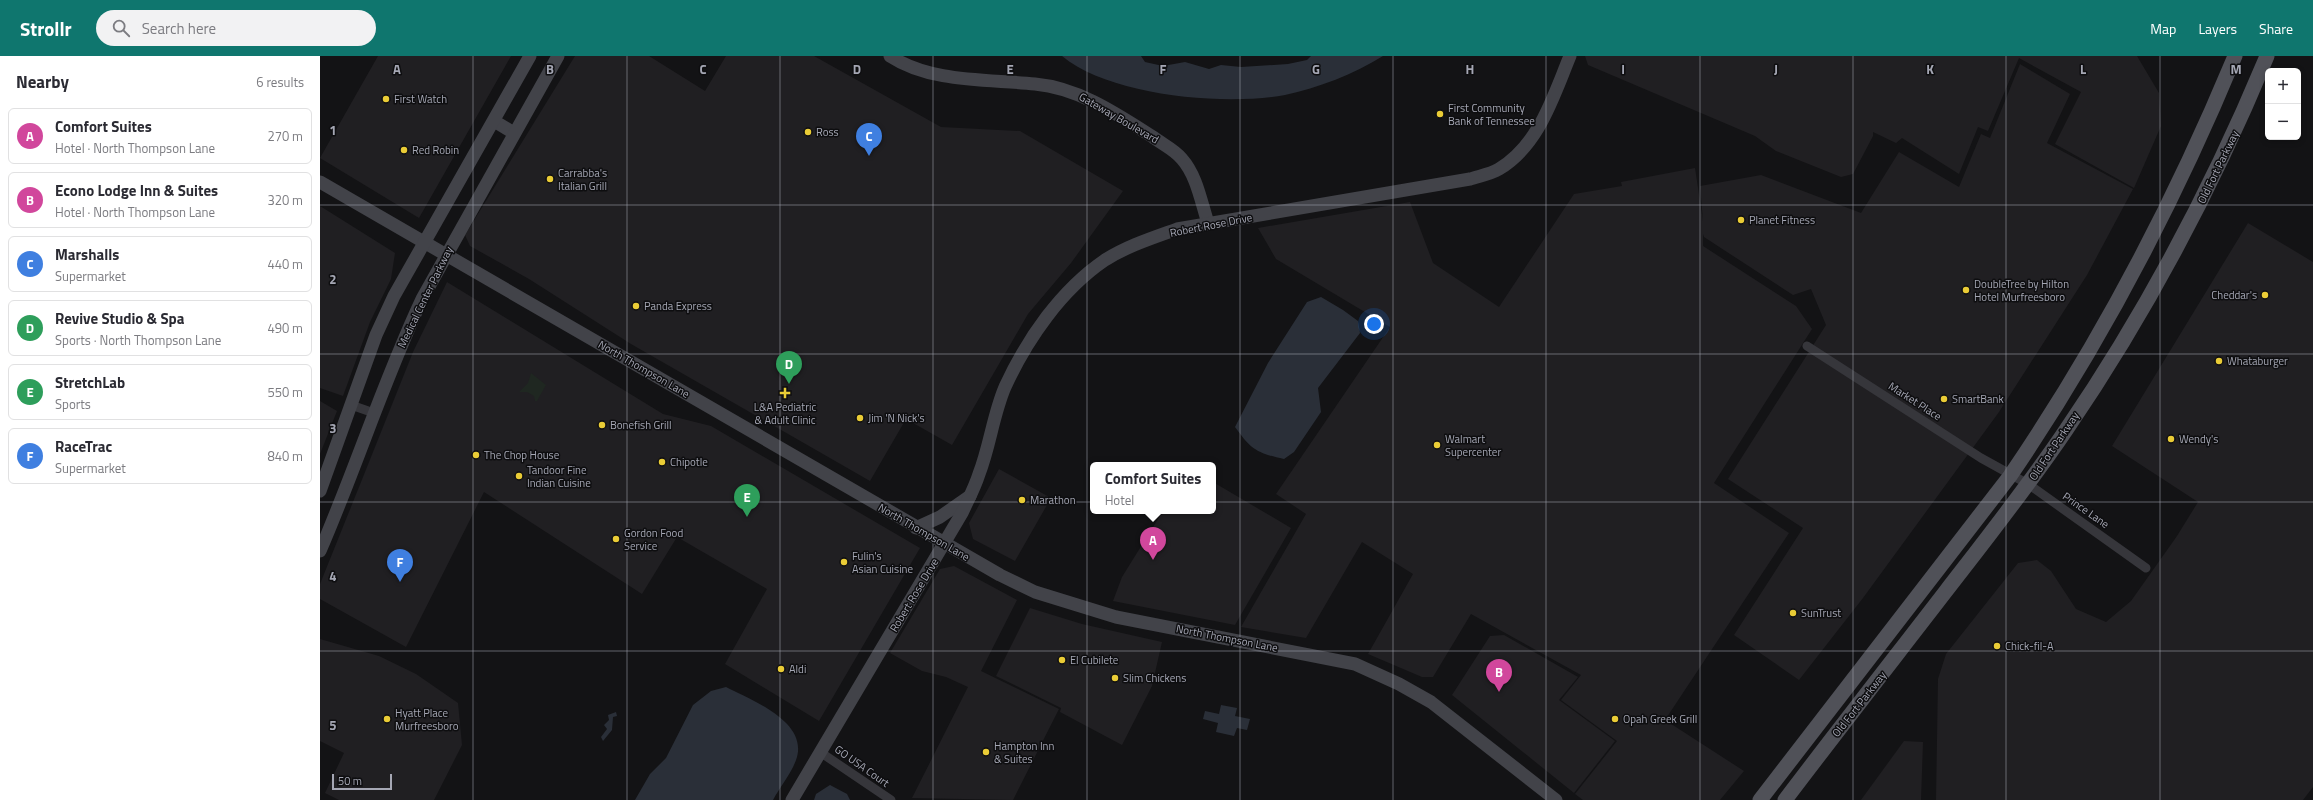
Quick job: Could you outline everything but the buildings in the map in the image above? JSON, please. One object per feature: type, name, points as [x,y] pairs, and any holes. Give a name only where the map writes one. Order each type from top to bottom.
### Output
[{"type":"main road","points":[[320,492],[376,336],[394,296],[530,56]]},
{"type":"main road","name":"Medical Center Parkway","points":[[320,551],[405,336],[445,255],[558,56]]},
{"type":"main road","name":"Gateway Boulevard","points":[[890,56],[914,67],[939,74],[964,79],[1037,84],[1068,90],[1094,102],[1138,127],[1182,158],[1196,183],[1208,223]]},
{"type":"main road","name":"Robert Rose Drive","points":[[792,800],[944,544],[970,496],[980,474],[1005,388],[1022,355],[1049,314],[1074,284],[1105,260],[1137,243],[1177,229],[1470,179],[1499,170],[1525,148],[1542,122],[1570,56]]},
{"type":"main road","name":"Old Fort Parkway","points":[[1760,800],[2010,476],[2083,362],[2134,272],[2179,184],[2235,56]]},
{"type":"main road","name":"Old Fort Parkway","points":[[1785,800],[2028,484],[2068,428],[2153,289],[2193,216],[2238,126],[2267,56]]},
{"type":"main road","points":[[494,121],[514,133]]},
{"type":"main road","name":"North Thompson Lane","points":[[320,182],[916,528],[1035,592],[1073,606],[1116,617],[1354,664],[1399,684],[1431,702],[1556,800]]},
{"type":"main road","points":[[916,528],[940,517],[970,496]]},
{"type":"street","name":"Market Place","points":[[1807,346],[2010,476]]},
{"type":"street","points":[[351,405],[374,412]]},
{"type":"street","name":"Prince Lane","points":[[2010,476],[2028,484],[2146,568]]},
{"type":"street","name":"GO USA Court","points":[[820,752],[891,800]]},
{"type":"shaded area","points":[[378,56],[511,56],[419,218],[320,158]]},
{"type":"shaded area","points":[[575,56],[649,56],[705,91],[726,56],[814,56],[941,127],[1020,131],[1123,191],[1071,263],[1028,314],[952,445],[906,419],[870,481],[631,344],[529,279],[470,246],[465,235]]},
{"type":"shaded area","points":[[1062,56],[1141,56],[1145,62],[1163,66],[1185,62],[1209,69],[1221,65],[1241,67],[1288,64],[1307,60],[1311,56],[1383,56],[1372,63],[1336,80],[1310,88],[1285,95],[1231,99],[1169,95],[1138,89],[1109,81],[1083,70]]},
{"type":"shaded area","points":[[1585,56],[2137,56],[2159,93],[2161,126],[2134,188],[2055,144],[2081,92],[2019,58],[1988,131],[1978,127],[1959,174],[1902,138],[1896,143],[1873,132],[1873,136],[1853,174],[1841,177],[1776,151],[1755,136],[1588,65]]},
{"type":"shaded area","points":[[2020,64],[2070,94],[2047,143],[2133,189],[2087,275],[1999,412],[1863,598],[1799,680],[1734,635],[1803,528],[1728,479],[1826,325],[1811,289],[1793,295],[1704,237],[1703,234],[1703,246],[1796,306],[1812,329],[1714,483],[1789,533],[1665,720],[1744,771],[1720,800],[1583,800],[1575,794],[1617,741],[1561,700],[1581,675],[1471,614],[1433,677],[1422,677],[1368,654],[1413,574],[1362,542],[1306,638],[1241,627],[1306,514],[1276,494],[1390,327],[1276,259],[1258,228],[1410,202],[1433,263],[1499,307],[1574,194],[1622,186],[1621,182],[1695,168],[1703,221],[1700,186],[1761,175],[1861,213],[1899,152],[1959,187],[1981,134],[1990,138]]},
{"type":"shaded area","points":[[320,206],[395,253],[391,279],[370,322],[343,396],[320,388]]},
{"type":"shaded area","points":[[2248,223],[2313,262],[2313,787],[2303,800],[1936,800],[1938,679],[1946,654],[2018,563],[2037,560],[2051,571],[2076,609],[2106,622],[2131,601],[2177,536],[2198,502],[2112,446]]},
{"type":"shaded area","points":[[447,282],[663,414],[711,426],[920,548],[819,721],[725,664],[767,589],[677,537],[642,594],[484,492],[406,647],[320,599],[320,584],[413,352]]},
{"type":"shaded area","points":[[1321,297],[1358,321],[1360,333],[1318,388],[1321,412],[1294,452],[1284,459],[1267,455],[1250,445],[1235,427],[1268,363],[1307,302]]},
{"type":"shaded area","points":[[531,373],[546,385],[537,401],[535,401],[534,396],[527,392],[519,392],[528,383]]},
{"type":"shaded area","points":[[320,401],[337,411],[320,454]]},
{"type":"shaded area","points":[[999,469],[1051,498],[1015,561],[973,539],[969,523]]},
{"type":"shaded area","points":[[1216,484],[1291,528],[1235,625],[1113,601],[1122,577],[1161,514],[1216,514]]},
{"type":"shaded area","points":[[954,566],[1017,600],[981,671],[1059,709],[1013,800],[912,798],[968,687],[946,677],[922,671],[890,653],[940,569]]},
{"type":"shaded area","points":[[1030,608],[1082,624],[1162,642],[1152,686],[1122,745],[1060,712],[1061,708],[996,676]]},
{"type":"shaded area","points":[[1504,635],[1578,677],[1559,700],[1615,741],[1574,793],[1452,695],[1490,636]]},
{"type":"shaded area","points":[[320,639],[379,656],[416,674],[458,703],[462,745],[434,800],[339,800],[325,793],[344,753],[320,741]]},
{"type":"shaded area","points":[[726,687],[776,714],[787,724],[794,734],[798,746],[796,760],[773,800],[635,800],[650,774],[666,758],[693,705],[711,691]]},
{"type":"shaded area","points":[[1221,705],[1237,708],[1235,716],[1250,719],[1247,730],[1237,728],[1234,736],[1216,732],[1218,723],[1203,719],[1205,711],[1219,714]]},
{"type":"shaded area","points":[[616,712],[617,716],[613,717],[612,730],[603,741],[601,737],[607,729],[604,725],[609,720],[608,715]]},
{"type":"shaded area","points":[[1904,741],[1923,742],[1921,800],[1861,800]]},
{"type":"shaded area","points":[[830,785],[847,794],[850,800],[814,800],[816,794]]},
{"type":"place","name":"First Watch","points":[[386,99]]},
{"type":"place","name":"First Community Bank of Tennessee","points":[[1440,114]]},
{"type":"place","name":"Ross","points":[[808,132]]},
{"type":"place","name":"Red Robin","points":[[404,150]]},
{"type":"place","name":"Marshalls","points":[[869,156]]},
{"type":"place","name":"Carrabba's Italian Grill","points":[[550,179]]},
{"type":"place","name":"Planet Fitness","points":[[1741,220]]},
{"type":"place","name":"DoubleTree by Hilton Hotel Murfreesboro","points":[[1966,290]]},
{"type":"place","name":"Cheddar's","points":[[2265,295]]},
{"type":"place","name":"Panda Express","points":[[636,306]]},
{"type":"place","name":"Whataburger","points":[[2219,361]]},
{"type":"place","name":"Revive Studio & Spa","points":[[789,384]]},
{"type":"place","name":"L&A Pediatric & Adult Clinic","points":[[785,393]]},
{"type":"place","name":"SmartBank","points":[[1944,399]]},
{"type":"place","name":"Jim 'N Nick's","points":[[860,418]]},
{"type":"place","name":"Bonefish Grill","points":[[602,425]]},
{"type":"place","name":"Wendy's","points":[[2171,439]]},
{"type":"place","name":"Walmart Supercenter","points":[[1437,445]]},
{"type":"place","name":"The Chop House","points":[[476,455]]},
{"type":"place","name":"Chipotle","points":[[662,462]]},
{"type":"place","name":"Tandoor Fine Indian Cuisine","points":[[519,476]]},
{"type":"place","name":"Marathon","points":[[1022,500]]},
{"type":"place","name":"StretchLab","points":[[747,517]]},
{"type":"place","name":"Gordon Food Service","points":[[616,539]]},
{"type":"place","name":"Comfort Suites","points":[[1153,560]]},
{"type":"place","name":"Fulin's Asian Cuisine","points":[[844,562]]},
{"type":"place","name":"RaceTrac","points":[[400,582]]},
{"type":"place","name":"SunTrust","points":[[1793,613]]},
{"type":"place","name":"Chick-fil-A","points":[[1997,646]]},
{"type":"place","name":"El Cubilete","points":[[1062,660]]},
{"type":"place","name":"Aldi","points":[[781,669]]},
{"type":"place","name":"Slim Chickens","points":[[1115,678]]},
{"type":"place","name":"Econo Lodge Inn & Suites","points":[[1499,692]]},
{"type":"place","name":"Hyatt Place Murfreesboro","points":[[387,719]]},
{"type":"place","name":"Opah Greek Grill","points":[[1615,719]]},
{"type":"place","name":"Hampton Inn & Suites","points":[[986,752]]}]
